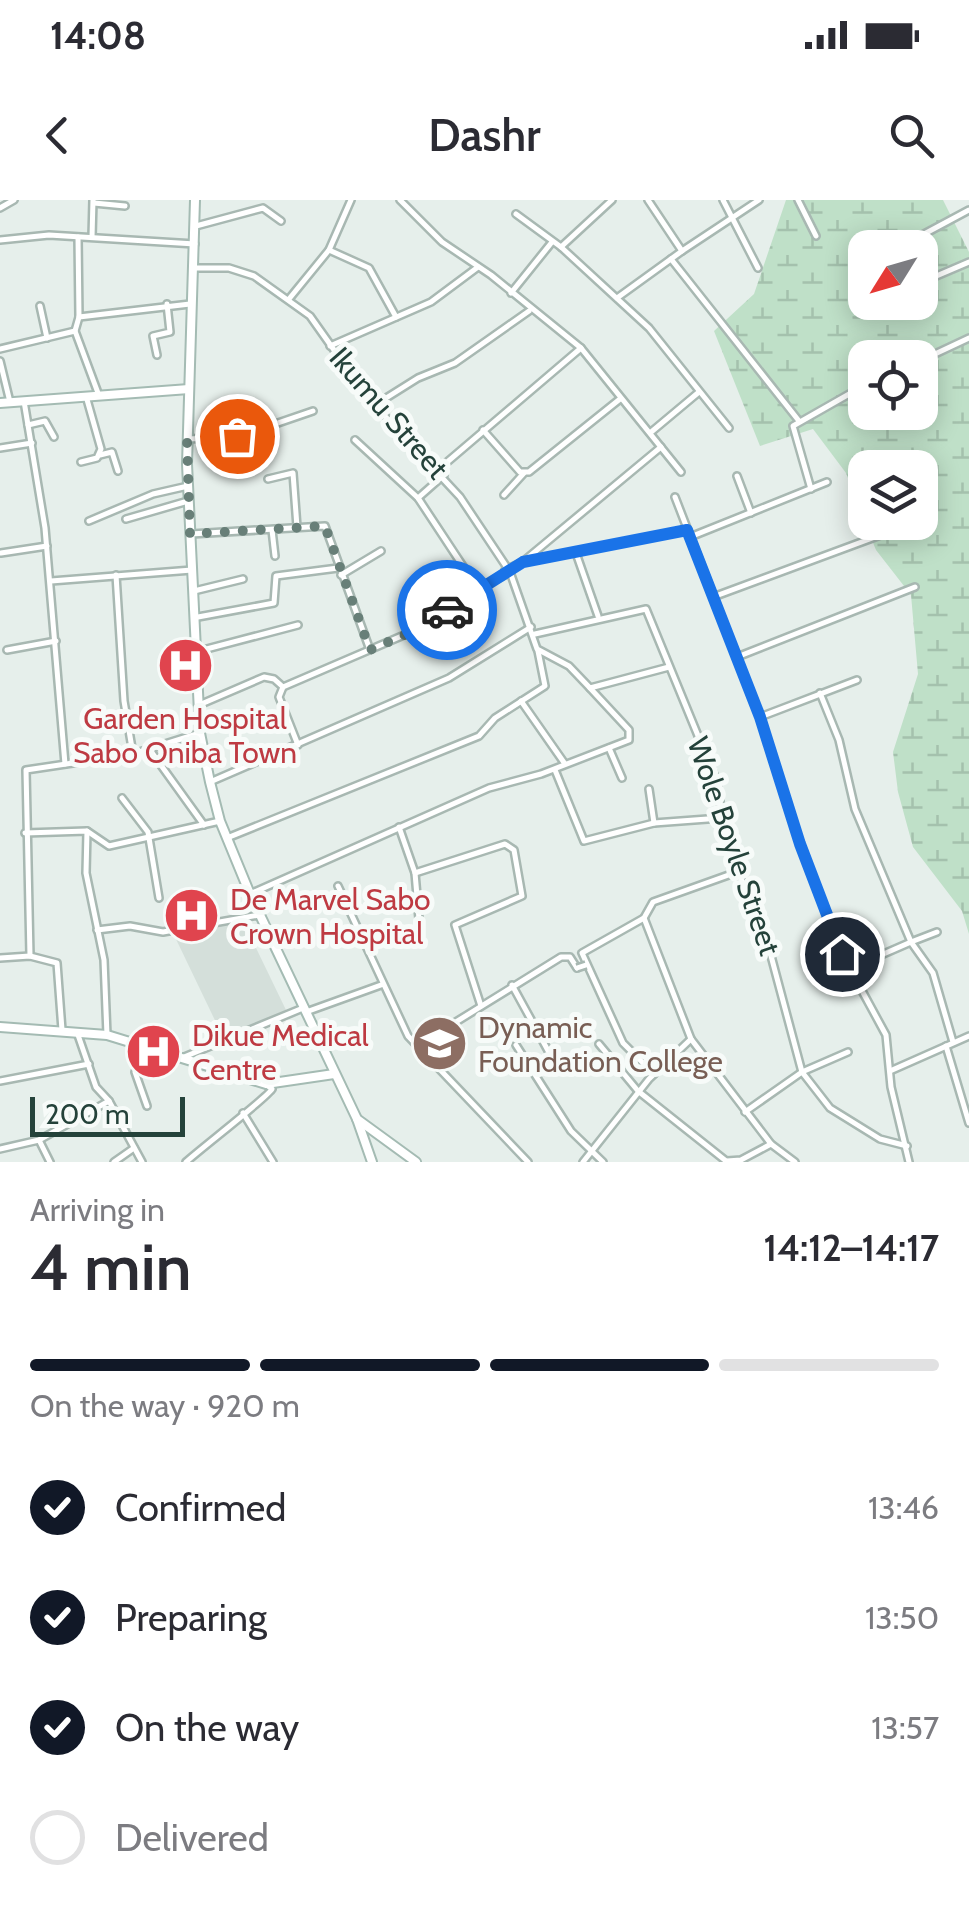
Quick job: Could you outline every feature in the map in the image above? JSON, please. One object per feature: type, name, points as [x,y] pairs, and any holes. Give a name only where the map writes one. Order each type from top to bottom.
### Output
[{"type":"main road","points":[[195,200],[187,439],[192,570],[198,617],[200,733],[220,822],[259,914],[357,1118],[372,1162]]},
{"type":"main road","points":[[5,402],[188,389]]},
{"type":"main road","points":[[0,1027],[107,1034],[266,1084],[334,1074]]},
{"type":"main road","points":[[357,1118],[416,1162]]},
{"type":"street","points":[[0,208],[14,200]]},
{"type":"street","points":[[289,299],[328,250],[351,200]]},
{"type":"street","points":[[400,200],[442,242],[581,348],[682,472]]},
{"type":"street","points":[[562,247],[612,200]]},
{"type":"street","points":[[648,200],[682,251]]},
{"type":"street","points":[[722,200],[758,268]]},
{"type":"street","points":[[616,299],[759,200]]},
{"type":"street","points":[[798,200],[816,236]]},
{"type":"street","points":[[92,238],[93,201],[125,206]]},
{"type":"street","points":[[196,226],[263,208],[281,221]]},
{"type":"street","points":[[932,230],[969,210]]},
{"type":"street","points":[[516,214],[562,247],[648,328],[729,428]]},
{"type":"street","points":[[78,236],[79,317],[75,331],[98,394]]},
{"type":"street","points":[[0,240],[78,236],[194,244]]},
{"type":"street","points":[[512,293],[552,242]]},
{"type":"street","points":[[328,250],[369,268],[396,317]]},
{"type":"street","points":[[671,259],[798,421]]},
{"type":"street","points":[[938,275],[969,262]]},
{"type":"street","points":[[330,346],[431,302],[478,267]]},
{"type":"street","name":"Ikumu Street","points":[[195,268],[238,270],[289,299],[310,316],[375,406],[441,472],[507,571],[534,630],[546,682],[521,701]]},
{"type":"street","points":[[157,355],[153,336],[170,332],[168,304]]},
{"type":"street","points":[[79,317],[194,304]]},
{"type":"street","points":[[40,306],[46,338]]},
{"type":"street","points":[[375,406],[418,378],[484,345],[530,310]]},
{"type":"street","points":[[0,350],[75,331]]},
{"type":"street","points":[[938,353],[969,338]]},
{"type":"street","points":[[418,498],[484,430],[581,348]]},
{"type":"street","points":[[0,361],[5,402]]},
{"type":"street","points":[[650,433],[699,392]]},
{"type":"street","points":[[811,489],[791,430],[798,421],[848,394]]},
{"type":"street","points":[[86,396],[100,455]]},
{"type":"street","points":[[504,495],[524,473],[620,398]]},
{"type":"street","points":[[24,401],[47,546],[65,764]]},
{"type":"street","points":[[187,439],[237,436],[314,410]]},
{"type":"street","points":[[28,425],[45,421],[54,437]]},
{"type":"street","points":[[484,430],[524,473]]},
{"type":"street","points":[[355,440],[418,498],[478,589]]},
{"type":"street","points":[[0,448],[33,442]]},
{"type":"street","points":[[298,745],[279,697],[283,687],[418,629],[523,562],[662,447]]},
{"type":"street","points":[[81,462],[112,452],[118,471]]},
{"type":"street","points":[[268,479],[293,473],[298,527]]},
{"type":"street","points":[[737,476],[751,512]]},
{"type":"street","points":[[523,562],[689,533],[827,482]]},
{"type":"street","points":[[89,521],[154,494],[188,486]]},
{"type":"street","points":[[675,496],[760,717],[800,844],[849,969],[886,1035],[909,1162]]},
{"type":"street","points":[[126,519],[188,501]]},
{"type":"street","points":[[190,534],[236,528],[325,526],[370,650]]},
{"type":"street","points":[[272,530],[275,556]]},
{"type":"street","points":[[713,598],[867,540]]},
{"type":"street","points":[[1,552],[47,546]]},
{"type":"street","points":[[198,617],[274,603],[276,576],[339,571],[381,551]]},
{"type":"street","points":[[576,553],[598,616]]},
{"type":"street","points":[[51,582],[192,570]]},
{"type":"street","points":[[116,575],[124,701],[134,754]]},
{"type":"street","points":[[194,592],[243,579]]},
{"type":"street","points":[[737,657],[915,587]]},
{"type":"street","name":"Wole Boyle Street","points":[[210,782],[449,678],[534,630],[646,609],[717,782],[721,818],[737,872],[770,952],[802,1072],[830,1108],[880,1139],[907,1146]]},
{"type":"street","points":[[199,651],[298,625]]},
{"type":"street","points":[[7,650],[56,641]]},
{"type":"street","points":[[250,894],[398,827],[632,736],[569,666],[538,649]]},
{"type":"street","points":[[590,688],[669,667]]},
{"type":"street","points":[[198,704],[264,677],[274,678],[283,687]]},
{"type":"street","points":[[760,717],[857,680]]},
{"type":"street","points":[[820,692],[839,740],[855,809],[911,942],[932,974],[969,1123]]},
{"type":"street","points":[[227,838],[483,730],[521,701],[566,764]]},
{"type":"street","points":[[30,956],[24,773],[134,754],[200,733]]},
{"type":"street","points":[[609,748],[622,778]]},
{"type":"street","points":[[149,749],[204,825]]},
{"type":"street","points":[[555,769],[584,842],[654,823],[721,818]]},
{"type":"street","points":[[650,788],[654,823]]},
{"type":"street","points":[[122,798],[148,832],[159,898]]},
{"type":"street","points":[[25,833],[87,831],[110,846],[220,822]]},
{"type":"street","points":[[398,827],[415,874],[419,919]]},
{"type":"street","points":[[87,831],[86,873],[104,960],[107,1034]]},
{"type":"street","points":[[415,874],[505,844],[514,850],[522,896],[456,924],[481,1006]]},
{"type":"street","points":[[652,1076],[623,1043],[582,953],[590,945],[644,918],[652,902],[737,872]]},
{"type":"street","points":[[338,886],[381,985],[417,1046],[528,1162]]},
{"type":"street","points":[[97,930],[130,926],[162,932],[259,914]]},
{"type":"street","points":[[644,918],[691,1039],[771,1144],[795,1162]]},
{"type":"street","points":[[849,969],[936,932]]},
{"type":"street","points":[[0,958],[30,956],[57,963],[62,1033]]},
{"type":"street","points":[[417,1046],[561,956],[570,957],[577,968],[586,965]]},
{"type":"street","points":[[182,1058],[304,1010],[381,985]]},
{"type":"street","points":[[512,985],[551,1056]]},
{"type":"street","points":[[78,1034],[96,1087],[109,1102],[142,1162]]},
{"type":"street","points":[[890,1071],[969,1036]]},
{"type":"street","points":[[583,1162],[638,1091],[691,1039]]},
{"type":"street","points":[[516,1044],[571,1131],[603,1162]]},
{"type":"street","points":[[599,1044],[638,1091],[727,1160],[740,1160],[771,1144]]},
{"type":"street","points":[[144,1047],[135,1072],[148,1106]]},
{"type":"street","points":[[745,1112],[802,1072],[848,1052]]},
{"type":"street","points":[[0,1082],[89,1064]]},
{"type":"street","points":[[186,1162],[243,1113],[271,1095],[266,1084]]},
{"type":"street","points":[[0,1149],[39,1140],[109,1102]]},
{"type":"street","points":[[243,1113],[273,1162]]},
{"type":"street","points":[[39,1140],[50,1162]]},
{"type":"street","points":[[114,1162],[134,1148]]},
{"type":"shaded area","points":[[242,919],[286,1010],[223,1037],[174,935]]},
{"type":"green space","points":[[786,200],[943,200],[969,252],[969,934],[962,911],[913,847],[898,792],[893,752],[918,674],[911,595],[872,540],[938,540],[938,450],[848,450],[848,478],[813,429],[760,446],[714,331],[754,294]]},
{"type":"way so far","points":[[237,436],[187,439],[190,534],[236,528],[325,526],[370,650],[418,629],[447,610]]},
{"type":"place","name":"Garden Hospital Sabo Oniba Town","points":[[185,666]]},
{"type":"place","name":"De Marvel Sabo Crown Hospital","points":[[191,916]]},
{"type":"place","name":"Dynamic Foundation College","points":[[439,1044]]},
{"type":"place","name":"Dikue Medical Centre","points":[[153,1052]]},
{"type":"route","points":[[447,610],[523,562],[687,530],[760,717],[800,844],[842,954]]}]
